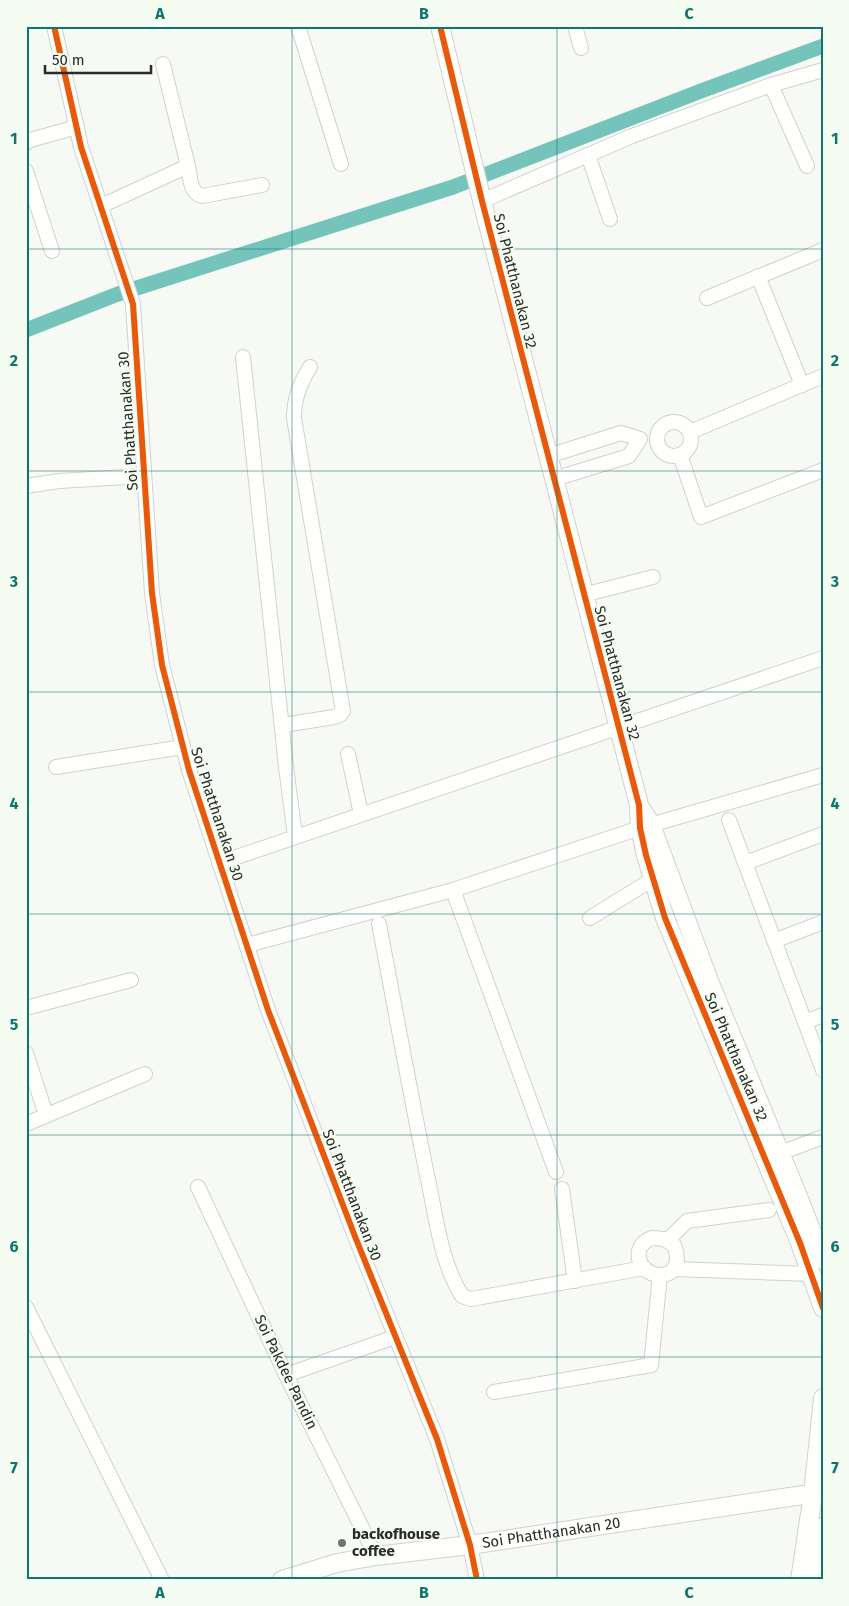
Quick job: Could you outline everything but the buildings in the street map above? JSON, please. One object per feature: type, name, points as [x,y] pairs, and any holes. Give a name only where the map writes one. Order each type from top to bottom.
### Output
[{"type":"street","name":"Soi Phatthanakan 30","points":[[54,26],[81,147],[133,304],[152,593],[162,665],[189,770],[268,1010],[356,1239],[437,1439],[470,1545],[477,1580]]},
{"type":"street","points":[[298,26],[341,164]]},
{"type":"street","name":"Soi Phatthanakan 32","points":[[440,26],[481,197],[583,595],[645,826],[701,985],[773,1156],[810,1274],[823,1308]]},
{"type":"street","points":[[575,26],[581,48]]},
{"type":"street","points":[[162,64],[194,191],[202,196],[262,185]]},
{"type":"street","points":[[481,197],[632,136],[771,85],[823,70]]},
{"type":"street","points":[[771,85],[807,166]]},
{"type":"street","points":[[26,143],[30,140],[77,127]]},
{"type":"street","points":[[588,155],[610,219]]},
{"type":"street","points":[[101,206],[188,166]]},
{"type":"street","points":[[26,170],[52,252]]},
{"type":"street","points":[[706,298],[823,250]]},
{"type":"street","points":[[758,276],[802,385]]},
{"type":"street","points":[[243,357],[286,767],[295,836]]},
{"type":"street","points":[[283,725],[334,718],[343,711],[294,418],[294,403],[300,382],[310,367]]},
{"type":"street","points":[[690,432],[823,376]]},
{"type":"street","points":[[671,422],[682,423],[690,432],[691,443],[685,452],[674,456],[663,452],[657,443],[657,437],[661,427],[671,422]]},
{"type":"street","points":[[548,456],[621,433],[640,438],[657,437]]},
{"type":"street","points":[[554,479],[629,456],[640,438]]},
{"type":"street","points":[[680,455],[702,517],[823,470]]},
{"type":"street","points":[[26,486],[144,476]]},
{"type":"street","points":[[583,595],[653,577]]},
{"type":"street","points":[[219,863],[823,658]]},
{"type":"street","points":[[56,767],[183,746]]},
{"type":"street","points":[[348,754],[361,814]]},
{"type":"street","points":[[247,945],[453,890],[645,826],[823,775]]},
{"type":"street","points":[[729,820],[823,1070]]},
{"type":"street","name":"Soi Phatthanakan 32","points":[[645,826],[653,879],[666,918],[701,985]]},
{"type":"street","points":[[745,863],[823,834]]},
{"type":"street","points":[[590,918],[653,879]]},
{"type":"street","points":[[453,890],[556,1172]]},
{"type":"street","points":[[774,941],[823,922]]},
{"type":"street","points":[[379,924],[442,1249],[453,1282],[462,1296],[471,1299],[644,1268]]},
{"type":"street","points":[[26,1008],[131,980]]},
{"type":"street","points":[[805,1022],[823,1015]]},
{"type":"street","points":[[26,1053],[46,1115]]},
{"type":"street","points":[[26,1124],[145,1074]]},
{"type":"street","points":[[773,1156],[823,1137]]},
{"type":"street","name":"Soi Phatthanakan 32","points":[[773,1156],[820,1242],[823,1260]]},
{"type":"street","name":"Soi Pakdee Pandin","points":[[198,1188],[286,1375],[376,1556]]},
{"type":"street","points":[[562,1189],[574,1280]]},
{"type":"street","points":[[668,1240],[687,1221],[769,1210]]},
{"type":"street","points":[[652,1238],[668,1240],[674,1245],[676,1254],[674,1268],[670,1272],[660,1275],[648,1272],[644,1268],[639,1254],[647,1240],[652,1238]]},
{"type":"street","points":[[674,1268],[810,1274]]},
{"type":"street","points":[[494,1392],[651,1365],[660,1275]]},
{"type":"street","points":[[26,1307],[162,1580]]},
{"type":"street","points":[[286,1375],[395,1336]]},
{"type":"street","points":[[800,1580],[818,1493],[823,1398]]},
{"type":"street","name":"Soi Phatthanakan 20","points":[[282,1580],[337,1563],[376,1556],[470,1545],[818,1493]]},
{"type":"street","points":[[816,1580],[823,1527]]},
{"type":"waterway","points":[[26,330],[118,294],[453,187],[823,46]]},
{"type":"cycle path","points":[[54,26],[81,147],[133,304],[152,593],[162,665],[189,770],[268,1010],[356,1239],[437,1439],[470,1545],[477,1580]]},
{"type":"cycle path","points":[[440,26],[482,201],[639,805],[640,828],[646,855],[665,918],[800,1243],[823,1308]]},
{"type":"place","name":"backofhouse coffee","points":[[342,1543]]}]
